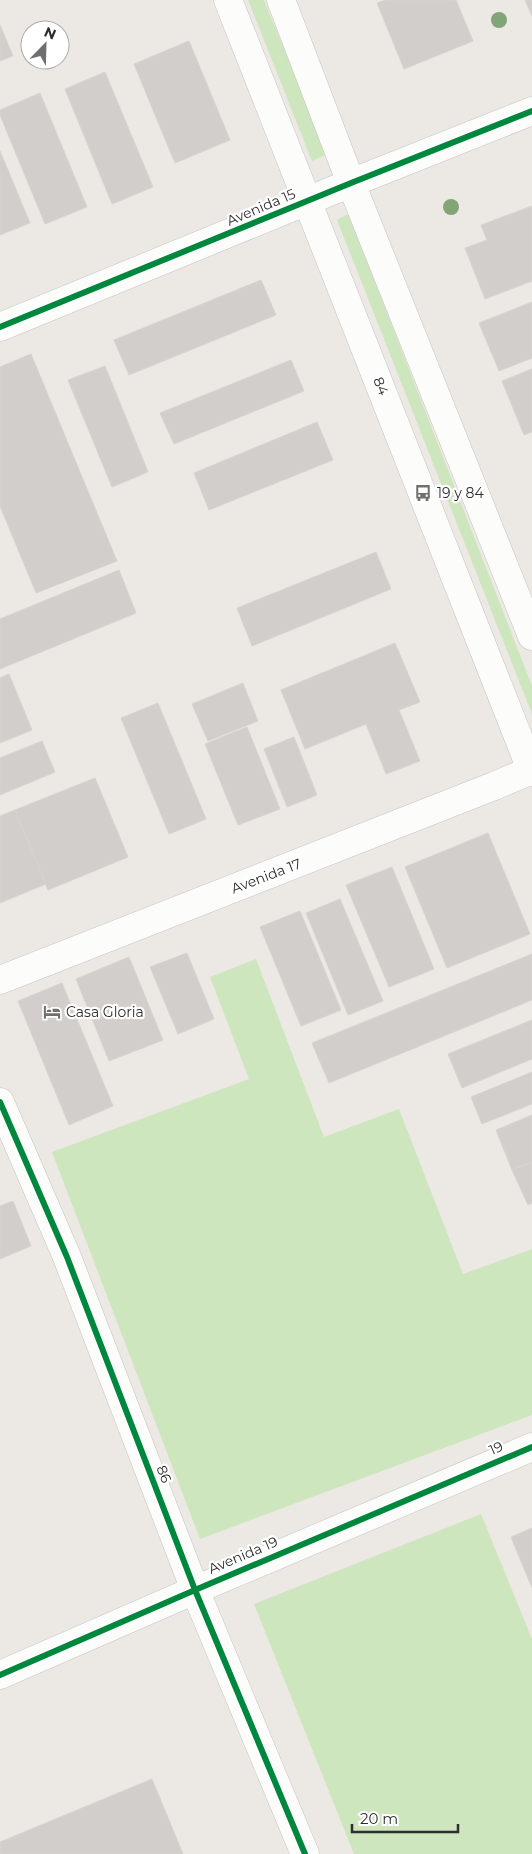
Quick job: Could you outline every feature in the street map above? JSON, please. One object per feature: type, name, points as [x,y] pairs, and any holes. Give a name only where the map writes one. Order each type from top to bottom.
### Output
[{"type":"street","name":"84","points":[[228,0],[532,771]]},
{"type":"street","points":[[281,0],[351,183],[532,636]]},
{"type":"street","name":"Avenida 15","points":[[0,327],[532,111]]},
{"type":"street","name":"Avenida 17","points":[[0,980],[532,771]]},
{"type":"street","name":"86","points":[[0,1102],[67,1257],[195,1590],[305,1854]]},
{"type":"street","name":"19","points":[[470,1473],[532,1447]]},
{"type":"street","name":"Avenida 19","points":[[0,1675],[470,1473]]},
{"type":"green space","points":[[248,0],[264,0],[327,154],[312,161]]},
{"type":"green space","points":[[349,215],[532,686],[532,714],[337,220]]},
{"type":"green space","points":[[256,959],[324,1137],[399,1109],[463,1274],[532,1249],[532,1415],[200,1539],[52,1152],[249,1079],[210,977]]},
{"type":"green space","points":[[481,1514],[532,1639],[532,1854],[354,1854],[254,1604]]},
{"type":"building","points":[[385,0],[456,0],[473,41],[404,69],[377,3]]},
{"type":"building","points":[[525,0],[532,0],[532,16]]},
{"type":"building","points":[[0,25],[13,56],[0,61]]},
{"type":"building","points":[[189,41],[230,140],[175,163],[134,64]]},
{"type":"building","points":[[105,72],[153,187],[112,204],[65,89]]},
{"type":"building","points":[[40,93],[87,207],[45,224],[0,115],[0,110]]},
{"type":"building","points":[[0,151],[30,223],[0,235]]},
{"type":"building","points":[[532,206],[532,281],[485,299],[465,248],[487,240],[481,225]]},
{"type":"building","points":[[261,280],[276,315],[129,375],[114,340]]},
{"type":"building","points":[[532,302],[532,358],[499,371],[479,323]]},
{"type":"building","points":[[31,354],[117,561],[36,593],[0,506],[0,367]]},
{"type":"building","points":[[291,360],[304,391],[174,444],[160,413]]},
{"type":"building","points":[[105,366],[148,472],[112,487],[68,380]]},
{"type":"building","points":[[532,369],[532,432],[524,435],[502,381]]},
{"type":"building","points":[[317,422],[333,460],[209,510],[194,473]]},
{"type":"building","points":[[376,552],[391,589],[252,646],[237,608]]},
{"type":"building","points":[[119,570],[136,613],[0,669],[0,619]]},
{"type":"building","points":[[395,643],[420,702],[399,710],[420,761],[386,774],[366,724],[305,749],[281,690]]},
{"type":"building","points":[[9,674],[32,730],[0,743],[0,678]]},
{"type":"building","points":[[243,683],[258,721],[208,741],[192,704]]},
{"type":"building","points":[[158,703],[206,819],[169,834],[121,718]]},
{"type":"building","points":[[247,727],[280,809],[238,825],[205,744]]},
{"type":"building","points":[[294,737],[317,795],[287,807],[264,749]]},
{"type":"building","points":[[42,741],[55,772],[0,795],[0,758]]},
{"type":"building","points":[[95,778],[128,857],[48,890],[15,810]]},
{"type":"building","points":[[15,810],[46,884],[0,903],[0,816]]},
{"type":"building","points":[[488,833],[530,934],[447,968],[405,867]]},
{"type":"building","points":[[392,867],[434,969],[389,987],[346,885]]},
{"type":"building","points":[[340,899],[383,1001],[348,1015],[306,913]]},
{"type":"building","points":[[300,911],[341,1010],[301,1026],[260,927]]},
{"type":"building","points":[[187,953],[214,1019],[178,1034],[150,967]]},
{"type":"building","points":[[532,954],[532,1000],[329,1083],[312,1043]]},
{"type":"building","points":[[129,957],[163,1040],[109,1061],[76,979]]},
{"type":"building","points":[[62,983],[113,1106],[69,1125],[18,1001]]},
{"type":"building","points":[[532,1020],[532,1059],[462,1088],[448,1054]]},
{"type":"building","points":[[532,1072],[532,1104],[482,1124],[471,1097]]},
{"type":"building","points":[[532,1115],[532,1162],[512,1170],[496,1130]]},
{"type":"building","points":[[532,1162],[532,1203],[528,1205],[512,1170]]},
{"type":"building","points":[[13,1201],[31,1246],[0,1259],[0,1206]]},
{"type":"building","points":[[532,1528],[532,1588],[511,1537]]},
{"type":"building","points":[[152,1779],[183,1854],[0,1854],[0,1842]]},
{"type":"cycle path","points":[[0,327],[532,111]]},
{"type":"cycle path","points":[[0,1102],[67,1257],[195,1590],[305,1854]]},
{"type":"cycle path","points":[[0,1675],[532,1447]]},
{"type":"place","name":"19 y 84","points":[[423,493]]},
{"type":"place","name":"Casa Gloria","points":[[52,1012]]}]
